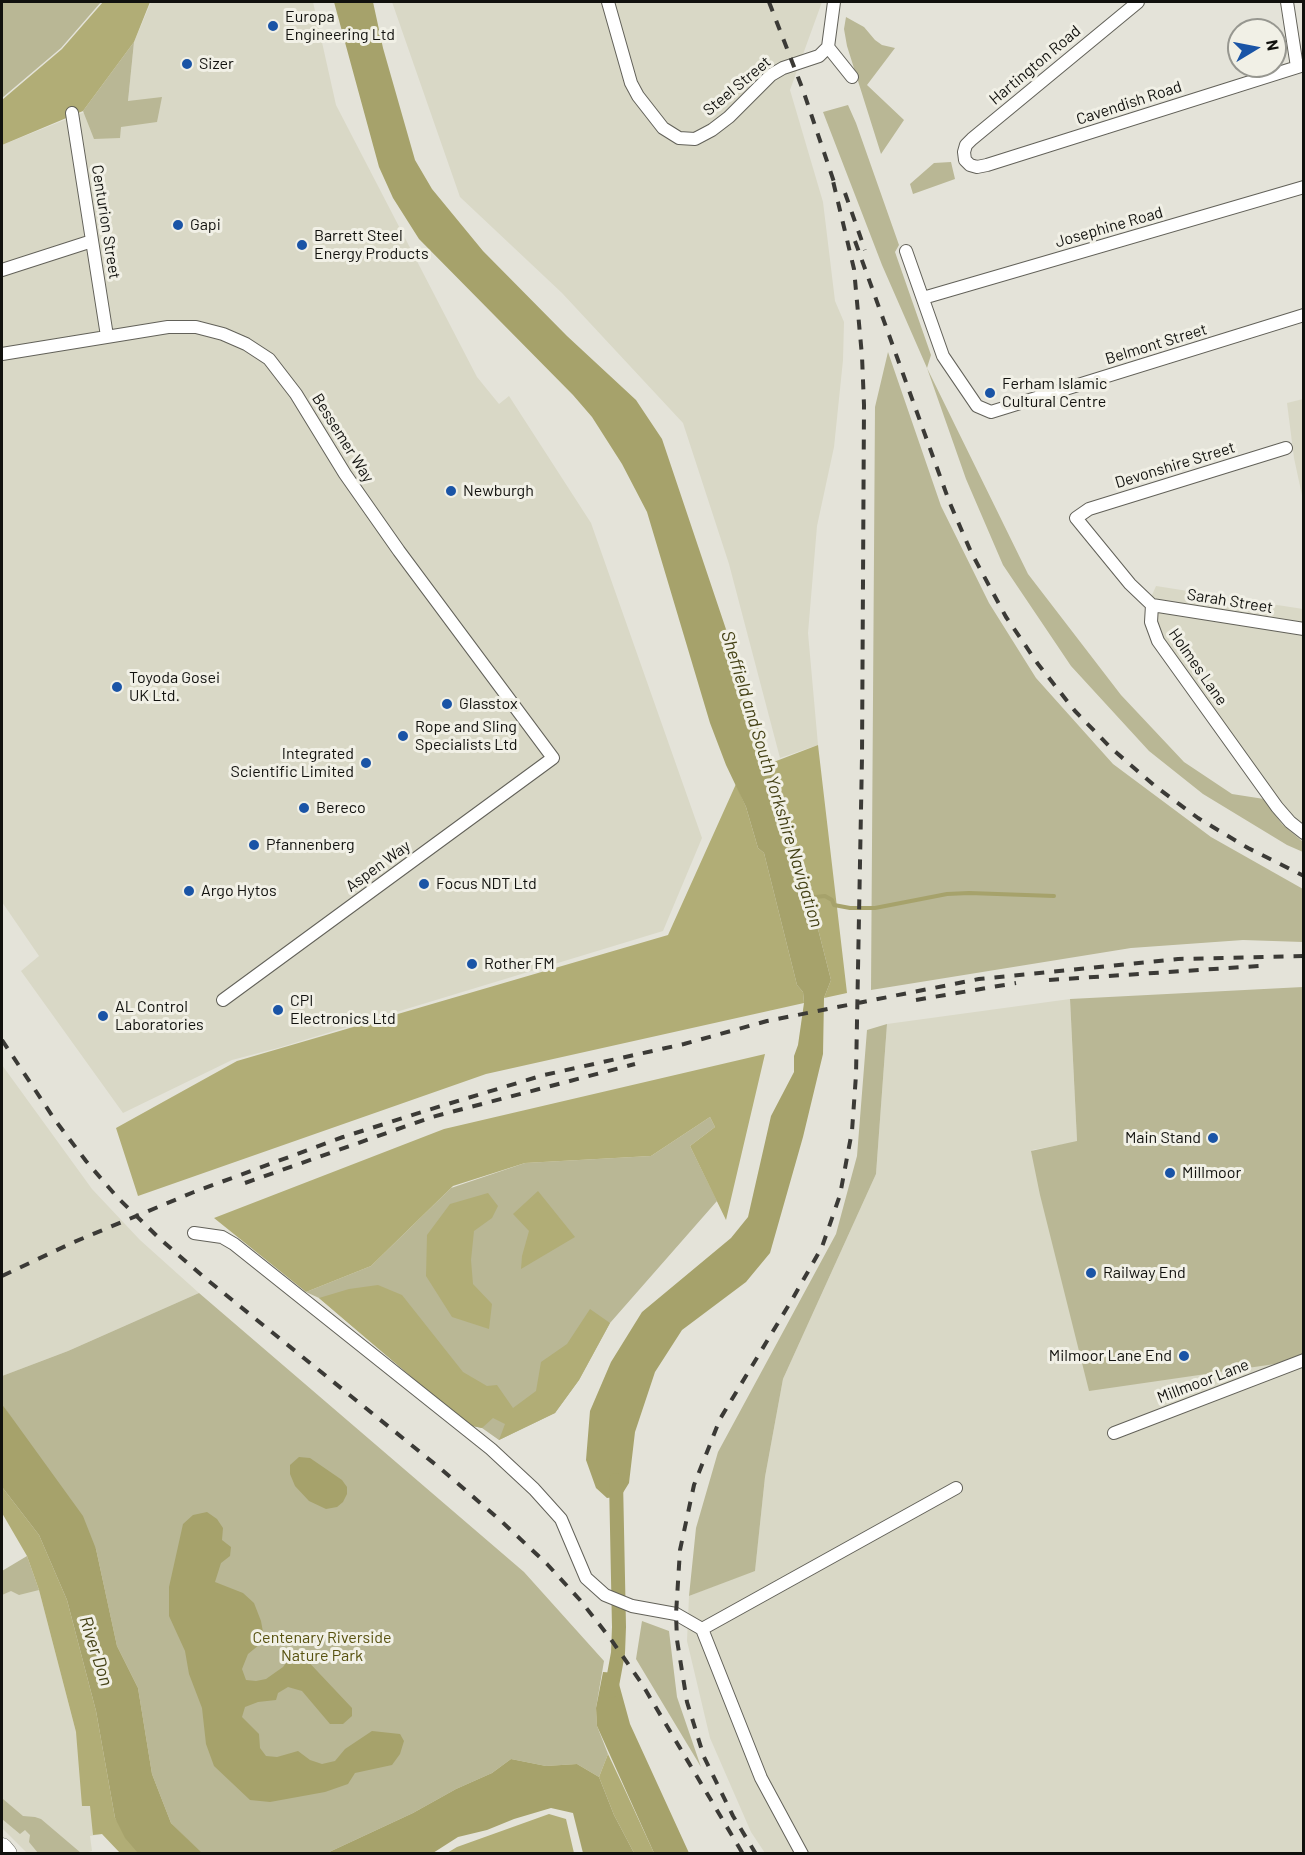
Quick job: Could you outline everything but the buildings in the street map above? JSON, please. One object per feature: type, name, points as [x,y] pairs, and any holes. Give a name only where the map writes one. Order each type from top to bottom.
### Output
[{"type":"main road","points":[[2,1848],[7,1854]]},
{"type":"street","name":"Steel Street","points":[[608,2],[631,83],[638,96],[663,128],[679,138],[695,139],[712,130],[729,117],[771,75],[783,68],[819,56],[828,47]]},
{"type":"street","points":[[834,2],[828,47],[852,77]]},
{"type":"street","name":"Hartington Road","points":[[965,159],[966,145],[972,139],[1138,2]]},
{"type":"street","points":[[1287,2],[1300,66]]},
{"type":"street","name":"Cavendish Road","points":[[965,159],[970,165],[978,167],[987,165],[1300,66]]},
{"type":"street","name":"Centurion Street","points":[[72,113],[107,336]]},
{"type":"street","name":"Josephine Road","points":[[923,298],[1304,188]]},
{"type":"street","points":[[2,270],[92,241]]},
{"type":"street","name":"Belmont Street","points":[[906,251],[943,356],[977,406],[991,412],[1304,315]]},
{"type":"street","name":"Bessemer Way","points":[[2,354],[168,327],[196,327],[223,334],[246,344],[269,359],[296,394],[345,474],[399,551],[553,758]]},
{"type":"street","name":"Devonshire Street","points":[[1152,605],[1130,585],[1076,518],[1089,509],[1286,448]]},
{"type":"street","name":"Sarah Street","points":[[1152,605],[1304,629]]},
{"type":"street","name":"Holmes Lane","points":[[1152,605],[1151,622],[1158,641],[1277,807],[1304,833]]},
{"type":"street","name":"Aspen Way","points":[[223,1000],[553,758]]},
{"type":"street","points":[[194,1233],[222,1238],[234,1244],[490,1449],[561,1519],[586,1578],[605,1594],[627,1604],[676,1614],[702,1629],[761,1778],[802,1854]]},
{"type":"street","name":"Millmoor Lane","points":[[1114,1433],[1304,1360]]},
{"type":"street","points":[[702,1629],[956,1488]]},
{"type":"shaded area","points":[[103,2],[150,2],[134,42],[83,111],[2,145],[2,100],[62,49]]},
{"type":"shaded area","points":[[151,2],[313,2],[336,105],[477,377],[499,404],[509,396],[591,523],[702,838],[663,931],[232,1060],[123,1113],[21,971],[39,956],[2,902],[2,145],[82,113],[128,101],[134,42]]},
{"type":"shaded area","points":[[392,2],[822,2],[790,90],[823,202],[835,301],[844,322],[843,360],[834,447],[817,526],[808,633],[818,745],[780,758],[729,564],[683,423],[562,293],[460,197]]},
{"type":"shaded area","points":[[1304,399],[1303,500],[1294,458],[1287,403]]},
{"type":"shaded area","points":[[1156,586],[1303,609],[1303,842],[1282,824],[1151,640],[1145,611]]},
{"type":"shaded area","points":[[818,745],[847,993],[824,998],[831,980],[804,874],[771,763]]},
{"type":"shaded area","points":[[736,784],[746,807],[758,848],[764,853],[797,985],[803,992],[804,1003],[486,1074],[138,1196],[116,1128],[237,1061],[668,935]]},
{"type":"shaded area","points":[[1070,999],[1077,1142],[1032,1150],[1303,1355],[1303,1853],[765,1853],[751,1832],[710,1738],[687,1641],[689,1596],[755,1570],[765,1477],[783,1379],[876,1174],[887,1024]]},
{"type":"shaded area","points":[[765,1054],[726,1220],[690,1146],[715,1127],[710,1117],[651,1156],[525,1163],[453,1186],[371,1266],[306,1292],[214,1218],[444,1129]]},
{"type":"shaded area","points":[[2,1065],[92,1189],[140,1240],[199,1293],[68,1351],[2,1376]]},
{"type":"shaded area","points":[[538,1191],[575,1237],[521,1269],[529,1231],[513,1214]]},
{"type":"shaded area","points":[[488,1193],[498,1206],[492,1218],[474,1231],[471,1260],[473,1284],[492,1304],[489,1329],[452,1317],[426,1276],[427,1235],[450,1204]]},
{"type":"shaded area","points":[[378,1285],[402,1295],[463,1372],[487,1386],[497,1385],[513,1408],[536,1391],[541,1362],[567,1344],[590,1309],[610,1323],[579,1380],[555,1413],[499,1440],[505,1424],[493,1418],[482,1428],[468,1425],[319,1298],[349,1289]]},
{"type":"shaded area","points":[[2,1487],[39,1535],[67,1600],[96,1711],[115,1818],[140,1853],[120,1853],[102,1834],[93,1835],[90,1806],[82,1806],[76,1732],[39,1590],[27,1556],[2,1513]]},
{"type":"shaded area","points":[[2,1571],[39,1590],[76,1732],[89,1759],[102,1834],[90,1836],[92,1851],[80,1854],[27,1853],[2,1828]]},
{"type":"shaded area","points":[[608,1754],[654,1853],[634,1853],[614,1815],[599,1777]]},
{"type":"shaded area","points":[[549,1814],[566,1819],[574,1853],[447,1853],[457,1847]]},
{"type":"green space","points":[[2,2],[101,2],[61,48],[2,98]]},
{"type":"green space","points":[[846,17],[864,27],[882,45],[895,48],[867,85],[904,120],[881,154],[847,46],[844,29]]},
{"type":"green space","points":[[134,42],[128,101],[162,97],[157,122],[121,127],[120,138],[94,139],[83,111]]},
{"type":"green space","points":[[848,105],[899,245],[895,252],[931,355],[927,368],[882,265],[823,112]]},
{"type":"green space","points":[[951,162],[955,179],[913,194],[910,184],[934,163]]},
{"type":"green space","points":[[888,352],[941,506],[989,603],[1036,678],[1113,764],[1211,837],[1303,889],[1303,942],[1243,940],[1131,948],[871,990],[875,407]]},
{"type":"green space","points":[[927,368],[1028,574],[1121,695],[1184,762],[1232,794],[1264,799],[1282,824],[1303,842],[1303,852],[1287,845],[1203,794],[1149,751],[1071,666],[1003,565],[966,479]]},
{"type":"green space","name":"Millmoor","points":[[1303,987],[1303,1355],[1275,1364],[1089,1391],[1031,1151],[1077,1141],[1070,999]]},
{"type":"green space","points":[[887,1024],[876,1174],[783,1379],[765,1477],[755,1571],[689,1596],[696,1528],[718,1452],[836,1234],[857,1156],[867,1030]]},
{"type":"green space","points":[[710,1117],[715,1127],[690,1146],[717,1201],[610,1323],[579,1380],[555,1413],[499,1440],[482,1428],[468,1425],[319,1298],[306,1292],[371,1266],[451,1188],[525,1163],[651,1156]]},
{"type":"green space","name":"Centenary Riverside Nature Park","points":[[199,1293],[524,1572],[604,1661],[596,1708],[597,1726],[608,1754],[599,1777],[577,1764],[546,1766],[511,1759],[492,1773],[327,1853],[202,1854],[171,1823],[152,1774],[138,1688],[117,1646],[96,1549],[2,1404],[2,1376],[68,1351]]},
{"type":"green space","points":[[27,1556],[39,1590],[19,1595],[11,1591],[2,1595],[2,1571]]},
{"type":"green space","points":[[642,1621],[669,1631],[677,1697],[701,1767],[636,1659]]},
{"type":"green space","points":[[3,1799],[23,1816],[41,1819],[81,1853],[38,1853],[29,1842],[30,1835],[25,1830],[20,1834],[2,1819]]},
{"type":"water","points":[[334,2],[373,2],[383,48],[415,160],[432,189],[483,251],[567,336],[636,400],[662,439],[771,763],[804,874],[831,980],[824,998],[823,1054],[803,1137],[770,1253],[746,1282],[682,1330],[655,1372],[635,1432],[629,1483],[621,1496],[607,1498],[596,1488],[586,1460],[590,1411],[611,1362],[642,1312],[731,1238],[748,1217],[771,1116],[794,1072],[794,1056],[798,1045],[804,1003],[803,992],[797,985],[764,853],[758,848],[746,807],[726,765],[710,723],[647,512],[622,464],[592,417],[419,239],[393,198],[379,167]]},
{"type":"water","name":"River Don","points":[[2,1404],[83,1516],[96,1549],[117,1646],[138,1688],[152,1774],[171,1823],[202,1853],[138,1853],[125,1838],[115,1818],[96,1711],[67,1600],[39,1535],[2,1487]]},
{"type":"water","points":[[299,1457],[310,1458],[342,1480],[347,1487],[347,1494],[343,1502],[337,1507],[326,1509],[309,1501],[295,1486],[290,1474],[290,1465]]},
{"type":"water","points":[[207,1512],[217,1519],[223,1528],[222,1540],[231,1547],[230,1556],[221,1563],[215,1582],[243,1593],[254,1603],[261,1621],[263,1632],[259,1645],[248,1654],[242,1669],[246,1680],[266,1679],[283,1667],[289,1659],[302,1655],[352,1708],[352,1716],[343,1724],[330,1724],[302,1691],[288,1687],[278,1693],[276,1700],[258,1702],[245,1707],[242,1717],[259,1734],[260,1748],[266,1756],[277,1757],[298,1751],[310,1760],[322,1764],[335,1761],[345,1749],[372,1731],[400,1734],[404,1741],[400,1754],[392,1765],[355,1773],[348,1784],[325,1792],[270,1802],[250,1800],[214,1766],[206,1744],[202,1708],[189,1674],[185,1651],[169,1616],[169,1587],[183,1524],[193,1515]]},
{"type":"water","points":[[603,1672],[616,1673],[630,1724],[689,1853],[654,1853],[597,1726],[596,1708]]},
{"type":"water","points":[[511,1759],[546,1766],[577,1764],[599,1777],[614,1815],[634,1853],[583,1853],[573,1813],[551,1808],[487,1830],[458,1837],[433,1853],[327,1853],[492,1773]]},
{"type":"waterway","points":[[806,898],[825,896],[832,900],[834,905],[850,908],[875,908],[947,894],[1054,896]]},
{"type":"waterway","name":"Sheffield and South Yorkshire Navigation","points":[[611,1691],[618,1653],[619,1627],[616,1480]]},
{"type":"railway","points":[[769,2],[803,90],[836,188]]},
{"type":"railway","points":[[756,1854],[733,1816],[704,1757],[687,1702],[677,1640],[676,1614],[680,1550],[694,1485],[720,1419],[822,1247],[840,1195],[852,1131],[856,1075],[862,757],[864,405],[854,269],[833,181]]},
{"type":"railway","points":[[845,193],[865,250]]},
{"type":"railway","points":[[855,241],[949,501],[971,552],[1006,617],[1038,664],[1075,711],[1111,748],[1155,786],[1198,818],[1248,848],[1304,876]]},
{"type":"railway","points":[[2,1276],[74,1242],[194,1192],[343,1137],[544,1075],[684,1044],[767,1021],[979,979],[1178,959],[1304,956]]},
{"type":"railway","points":[[1049,980],[1259,966]]},
{"type":"railway","points":[[916,1000],[1016,983]]},
{"type":"railway","points":[[2,1040],[55,1120],[86,1161],[117,1197],[160,1239],[441,1469],[547,1564],[580,1600],[642,1684],[743,1854]]},
{"type":"railway","points":[[245,1183],[432,1117],[635,1064]]},
{"type":"place","name":"Europa Engineering Ltd","points":[[273,26]]},
{"type":"place","name":"Sizer","points":[[187,64]]},
{"type":"place","name":"Gapi","points":[[178,225]]},
{"type":"place","name":"Barrett Steel Energy Products","points":[[302,245]]},
{"type":"place","name":"Ferham Islamic Cultural Centre","points":[[990,393]]},
{"type":"place","name":"Newburgh","points":[[451,491]]},
{"type":"place","name":"Toyoda Gosei UK Ltd.","points":[[117,687]]},
{"type":"place","name":"Glasstox","points":[[447,704]]},
{"type":"place","name":"Rope and Sling Specialists Ltd","points":[[403,736]]},
{"type":"place","name":"Integrated Scientific Limited","points":[[366,763]]},
{"type":"place","name":"Bereco","points":[[304,808]]},
{"type":"place","name":"Pfannenberg","points":[[254,845]]},
{"type":"place","name":"Focus NDT Ltd","points":[[424,884]]},
{"type":"place","name":"Argo Hytos","points":[[189,891]]},
{"type":"place","name":"Rother FM","points":[[472,964]]},
{"type":"place","name":"CPI Electronics Ltd","points":[[278,1010]]},
{"type":"place","name":"AL Control Laboratories","points":[[103,1016]]},
{"type":"place","name":"Main Stand","points":[[1213,1138]]},
{"type":"place","name":"Millmoor","points":[[1170,1173]]},
{"type":"place","name":"Railway End","points":[[1091,1273]]},
{"type":"place","name":"Milmoor Lane End","points":[[1184,1356]]}]
